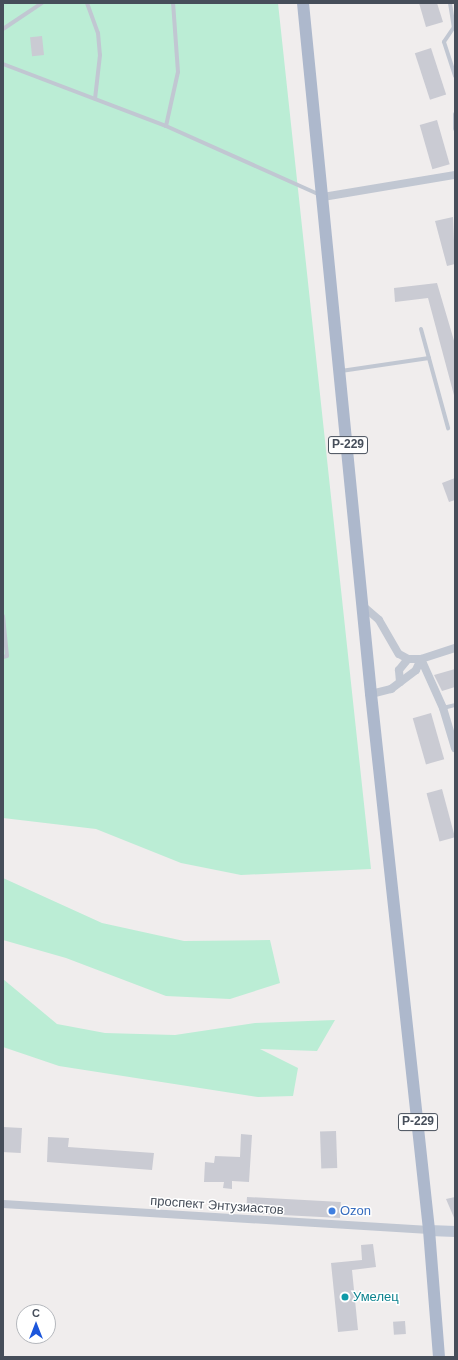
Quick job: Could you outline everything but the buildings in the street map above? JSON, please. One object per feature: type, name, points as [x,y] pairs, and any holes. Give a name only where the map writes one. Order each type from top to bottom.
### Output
[{"type":"main road","name":"Р-229","points":[[304,3],[341,371],[371,694],[430,1230],[439,1357]]},
{"type":"street","points":[[323,197],[455,175]]},
{"type":"street","points":[[363,606],[379,620],[399,654],[408,659],[421,659],[455,648]]},
{"type":"street","points":[[400,682],[399,670],[408,659]]},
{"type":"street","points":[[371,694],[391,689],[416,670],[421,659]]},
{"type":"street","points":[[421,659],[443,708],[455,748]]},
{"type":"street","name":"проспект Энтузиастов","points":[[3,1204],[430,1230]]},
{"type":"street","points":[[430,1230],[455,1231]]},
{"type":"lane","points":[[3,29],[42,3]]},
{"type":"lane","points":[[87,3],[98,33],[100,55],[95,99]]},
{"type":"lane","points":[[166,126],[178,72],[180,48],[173,3]]},
{"type":"lane","points":[[450,3],[454,27],[444,42],[455,76]]},
{"type":"lane","points":[[3,64],[166,126],[323,197]]},
{"type":"lane","points":[[455,114],[455,129]]},
{"type":"lane","points":[[421,330],[448,428]]},
{"type":"lane","points":[[341,371],[428,358]]},
{"type":"lane","points":[[3,616],[7,656],[3,656]]},
{"type":"lane","points":[[443,708],[455,705]]},
{"type":"green space","points":[[3,3],[278,3],[371,869],[241,875],[181,863],[96,829],[3,818]]},
{"type":"green space","points":[[3,878],[102,923],[184,941],[270,940],[280,983],[230,999],[166,996],[66,958],[3,940]]},
{"type":"green space","points":[[3,979],[57,1024],[105,1033],[175,1035],[255,1023],[335,1020],[317,1051],[260,1049],[298,1068],[293,1096],[258,1097],[59,1066],[3,1047]]},
{"type":"place","name":"Ozon","points":[[332,1211]]},
{"type":"place","name":"Умелец","points":[[345,1297]]}]
